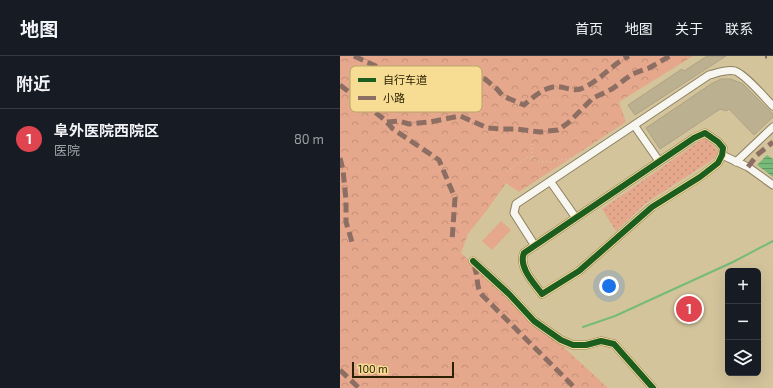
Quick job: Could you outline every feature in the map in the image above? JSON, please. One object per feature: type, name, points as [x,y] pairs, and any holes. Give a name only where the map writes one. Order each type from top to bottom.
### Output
[{"type":"street","points":[[536,246],[514,213],[516,204],[709,75],[724,71],[735,71],[773,106]]},
{"type":"street","points":[[634,125],[659,161]]},
{"type":"street","points":[[736,162],[773,127]]},
{"type":"street","points":[[705,133],[718,142],[723,148],[722,156],[718,163],[700,177],[652,207],[579,271],[542,294],[523,266],[522,258],[524,253],[694,138],[705,133]]},
{"type":"street","points":[[722,156],[748,167],[773,185]]},
{"type":"street","points":[[550,181],[576,218]]},
{"type":"street","points":[[472,261],[508,294],[534,322],[565,342],[573,345],[586,345],[601,341],[614,344],[653,388]]},
{"type":"path","points":[[532,143],[532,158]]},
{"type":"path","points":[[507,171],[528,157],[538,161],[549,162],[578,157],[580,160]]},
{"type":"green space","points":[[340,56],[693,56],[619,102],[626,122],[519,192],[506,183],[468,234],[461,253],[608,388],[340,388]]},
{"type":"green space","points":[[704,138],[719,152],[712,160],[646,203],[616,231],[602,209]]},
{"type":"green space","points":[[501,221],[511,230],[492,250],[482,241]]},
{"type":"shaded area","points":[[767,155],[773,159],[773,177],[757,165]]},
{"type":"building","points":[[707,56],[726,56],[635,115],[628,105],[682,69],[684,71]]},
{"type":"building","points":[[721,79],[731,79],[743,84],[773,114],[773,117],[754,135],[729,109],[726,111],[720,109],[660,149],[646,128],[711,84]]},
{"type":"waterway","points":[[583,327],[615,316],[733,262],[773,241]]},
{"type":"marked path","points":[[354,56],[376,66]]},
{"type":"marked path","points":[[482,78],[497,89],[503,96],[524,105],[537,94],[549,88],[557,87],[576,90],[583,88],[629,56]]},
{"type":"marked path","points":[[387,122],[399,121],[409,124],[430,122],[460,116],[488,128],[540,132],[558,130],[568,123],[593,98],[612,89],[632,74],[649,68],[670,56]]},
{"type":"marked path","points":[[340,85],[350,93]]},
{"type":"marked path","points":[[375,112],[393,129],[439,160],[455,198],[452,241]]},
{"type":"marked path","points":[[748,167],[757,155],[773,142]]},
{"type":"marked path","points":[[340,158],[343,170],[346,200],[346,222],[352,242]]},
{"type":"marked path","points":[[478,266],[475,269],[478,286],[483,296],[575,388]]},
{"type":"marked path","points":[[340,370],[359,388]]},
{"type":"cycle path","points":[[705,133],[718,142],[723,148],[722,155],[718,163],[700,177],[652,207],[579,271],[542,294],[531,280],[525,269],[523,264],[524,253],[694,138],[705,133]]},
{"type":"cycle path","points":[[473,261],[509,294],[534,321],[561,340],[573,345],[586,345],[601,341],[614,344],[653,388]]},
{"type":"place","name":"阜外医院西院区","points":[[689,309]]}]
